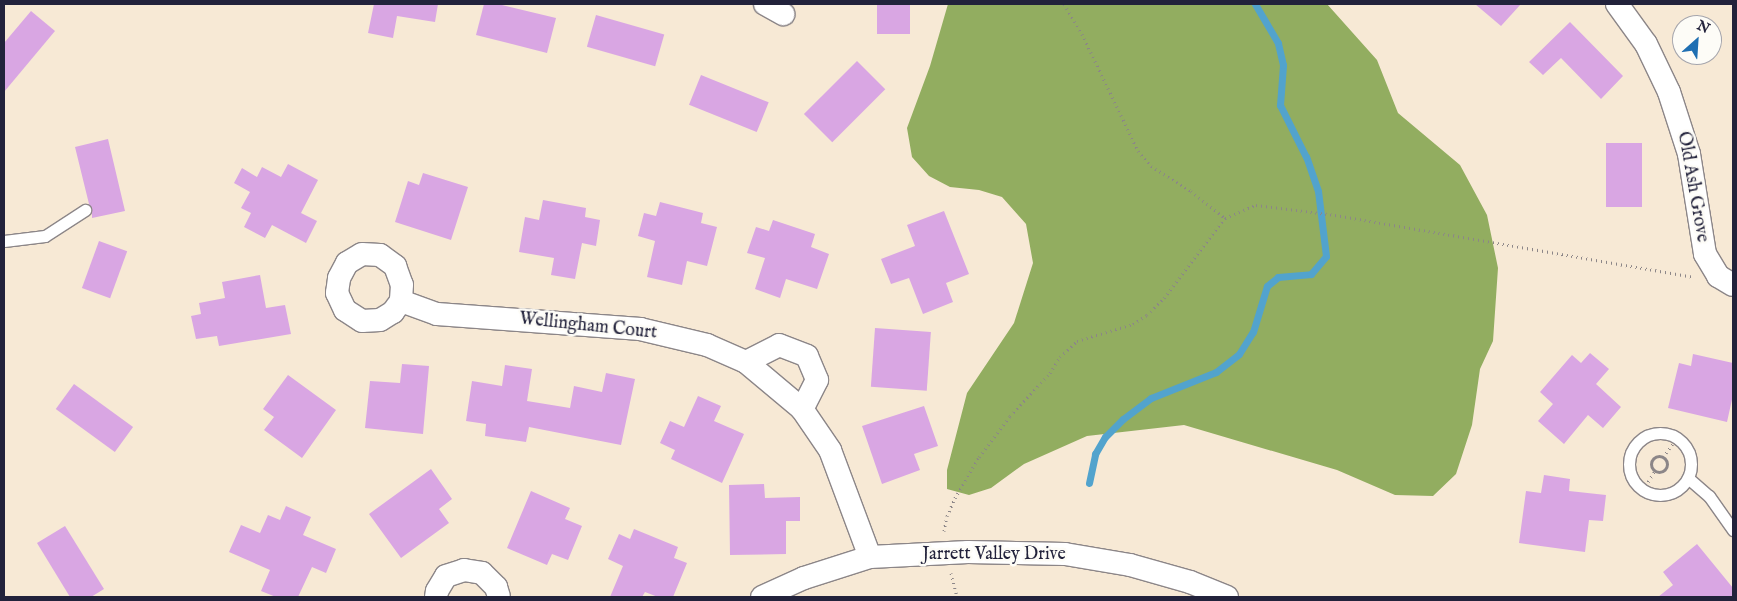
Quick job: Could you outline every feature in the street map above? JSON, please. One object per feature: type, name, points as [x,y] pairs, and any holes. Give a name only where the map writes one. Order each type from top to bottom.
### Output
[{"type":"street","name":"Old Ash Grove","points":[[1617,4],[1646,44],[1669,92],[1689,154],[1705,254],[1718,276],[1731,284]]},
{"type":"street","name":"Wellingham Court","points":[[401,301],[437,314],[640,329],[707,345],[746,362],[802,409],[830,450],[870,557]]},
{"type":"street","points":[[746,362],[779,345],[807,356],[817,380],[802,409]]},
{"type":"street","name":"Jarrett Valley Drive","points":[[762,597],[804,578],[870,557],[946,553],[1065,554],[1130,565],[1190,582],[1227,597]]},
{"type":"street","points":[[436,597],[437,591],[446,576],[464,570],[482,573],[496,587],[499,597]]},
{"type":"lane","points":[[4,241],[45,236],[85,210]]},
{"type":"lane","points":[[1663,433],[1677,438],[1687,449],[1690,456],[1691,463],[1688,478],[1678,490],[1668,494],[1658,495],[1643,490],[1636,483],[1630,469],[1633,449],[1639,442],[1652,434],[1663,433]]},
{"type":"lane","points":[[1688,478],[1709,496],[1733,530]]},
{"type":"path","points":[[1064,4],[1082,34],[1138,151],[1151,166],[1191,192],[1225,218]]},
{"type":"path","points":[[946,553],[943,532],[947,516],[955,498],[979,457],[1010,416],[1076,341],[1133,324],[1147,315],[1164,298],[1225,218],[1256,206],[1335,215],[1731,284]]},
{"type":"path","points":[[1663,457],[1677,438]]},
{"type":"path","points":[[1655,471],[1652,468],[1652,460],[1658,456],[1663,457]]},
{"type":"path","points":[[1655,471],[1660,472],[1665,469],[1667,464],[1663,457]]},
{"type":"path","points":[[1643,490],[1655,471]]},
{"type":"green space","points":[[948,4],[1327,4],[1377,60],[1398,113],[1460,165],[1487,215],[1498,268],[1493,341],[1480,369],[1472,425],[1456,474],[1433,496],[1395,495],[1337,470],[1184,425],[1087,436],[1024,464],[991,488],[969,495],[947,489],[947,470],[967,393],[1014,323],[1033,263],[1026,224],[1002,197],[979,190],[950,187],[929,176],[912,157],[907,128],[930,66]]},
{"type":"building","points":[[374,4],[438,4],[435,22],[397,16],[393,38],[368,33]]},
{"type":"building","points":[[484,4],[498,4],[556,18],[547,53],[476,35]]},
{"type":"building","points":[[877,4],[910,4],[910,34],[877,34]]},
{"type":"building","points":[[1475,4],[1521,4],[1501,26]]},
{"type":"building","points":[[31,11],[55,31],[4,92],[4,43]]},
{"type":"building","points":[[596,15],[664,35],[655,66],[587,47]]},
{"type":"building","points":[[1570,22],[1623,76],[1601,99],[1561,58],[1543,75],[1529,62]]},
{"type":"building","points":[[857,61],[885,89],[832,142],[804,114]]},
{"type":"building","points":[[701,75],[769,102],[757,132],[689,105]]},
{"type":"building","points":[[108,139],[125,211],[92,218],[92,209],[89,204],[75,147]]},
{"type":"building","points":[[1606,143],[1642,143],[1642,207],[1606,207]]},
{"type":"building","points":[[288,164],[318,180],[301,213],[317,221],[306,243],[272,225],[265,238],[244,227],[251,213],[241,208],[250,192],[234,183],[242,168],[257,177],[262,167],[281,177]]},
{"type":"building","points":[[423,173],[468,187],[451,240],[395,222],[408,181],[419,185]]},
{"type":"building","points":[[543,200],[586,208],[585,217],[600,220],[596,246],[582,243],[575,279],[551,275],[554,258],[519,252],[525,217],[539,220]]},
{"type":"building","points":[[660,202],[703,213],[701,223],[717,227],[707,266],[687,261],[682,285],[647,277],[655,241],[638,236],[644,213],[656,216]]},
{"type":"building","points":[[944,211],[969,274],[946,283],[953,302],[923,314],[909,278],[891,284],[881,259],[915,246],[907,225]]},
{"type":"building","points":[[773,220],[815,234],[811,247],[829,254],[817,289],[786,279],[780,298],[755,289],[765,258],[747,253],[756,227],[769,231]]},
{"type":"building","points":[[99,241],[127,251],[110,298],[82,288]]},
{"type":"building","points":[[260,275],[266,308],[285,305],[291,334],[219,346],[217,336],[196,339],[191,316],[201,314],[199,303],[225,298],[222,282]]},
{"type":"building","points":[[875,328],[931,332],[927,391],[871,387]]},
{"type":"building","points":[[1590,353],[1609,369],[1596,384],[1621,407],[1603,428],[1588,415],[1564,444],[1538,421],[1553,404],[1540,392],[1572,355],[1581,363]]},
{"type":"building","points":[[1693,354],[1733,363],[1733,395],[1727,422],[1668,408],[1679,363],[1691,366]]},
{"type":"building","points":[[402,364],[429,366],[423,434],[365,428],[370,381],[400,383]]},
{"type":"building","points":[[505,365],[532,369],[527,401],[570,408],[574,386],[602,392],[606,373],[635,379],[621,445],[529,427],[526,442],[485,436],[486,424],[466,421],[472,381],[502,386]]},
{"type":"building","points":[[288,375],[336,410],[302,458],[264,430],[274,417],[263,409]]},
{"type":"building","points":[[74,384],[133,427],[115,452],[56,409]]},
{"type":"building","points":[[698,396],[721,406],[714,421],[744,434],[722,483],[671,459],[675,450],[660,443],[670,421],[684,427]]},
{"type":"building","points":[[924,406],[938,446],[914,454],[920,470],[882,484],[862,426]]},
{"type":"building","points":[[431,469],[452,499],[439,509],[449,523],[401,558],[369,514]]},
{"type":"building","points":[[1544,475],[1570,479],[1569,491],[1606,495],[1603,521],[1589,520],[1585,552],[1519,543],[1526,491],[1541,493]]},
{"type":"building","points":[[764,484],[765,498],[800,497],[800,521],[786,521],[786,554],[730,555],[729,485]]},
{"type":"building","points":[[531,491],[570,508],[565,519],[582,526],[568,560],[552,554],[547,565],[507,548]]},
{"type":"building","points":[[286,506],[311,517],[303,535],[336,549],[326,573],[312,567],[298,597],[276,597],[261,591],[270,570],[229,552],[241,525],[260,533],[268,515],[280,520]]},
{"type":"building","points":[[65,526],[104,589],[91,597],[70,597],[37,543]]},
{"type":"building","points":[[634,529],[678,547],[674,558],[687,563],[673,597],[658,597],[645,592],[642,597],[610,597],[623,566],[608,559],[619,534],[630,539]]},
{"type":"building","points":[[1697,544],[1733,588],[1733,597],[1658,597],[1673,585],[1663,572]]},
{"type":"waterway","points":[[1089,483],[1095,454],[1105,437],[1123,419],[1151,398],[1216,372],[1239,354],[1253,332],[1267,286],[1278,277],[1311,274],[1326,256],[1318,191],[1306,157],[1280,105],[1283,65],[1278,43],[1255,4]]}]
